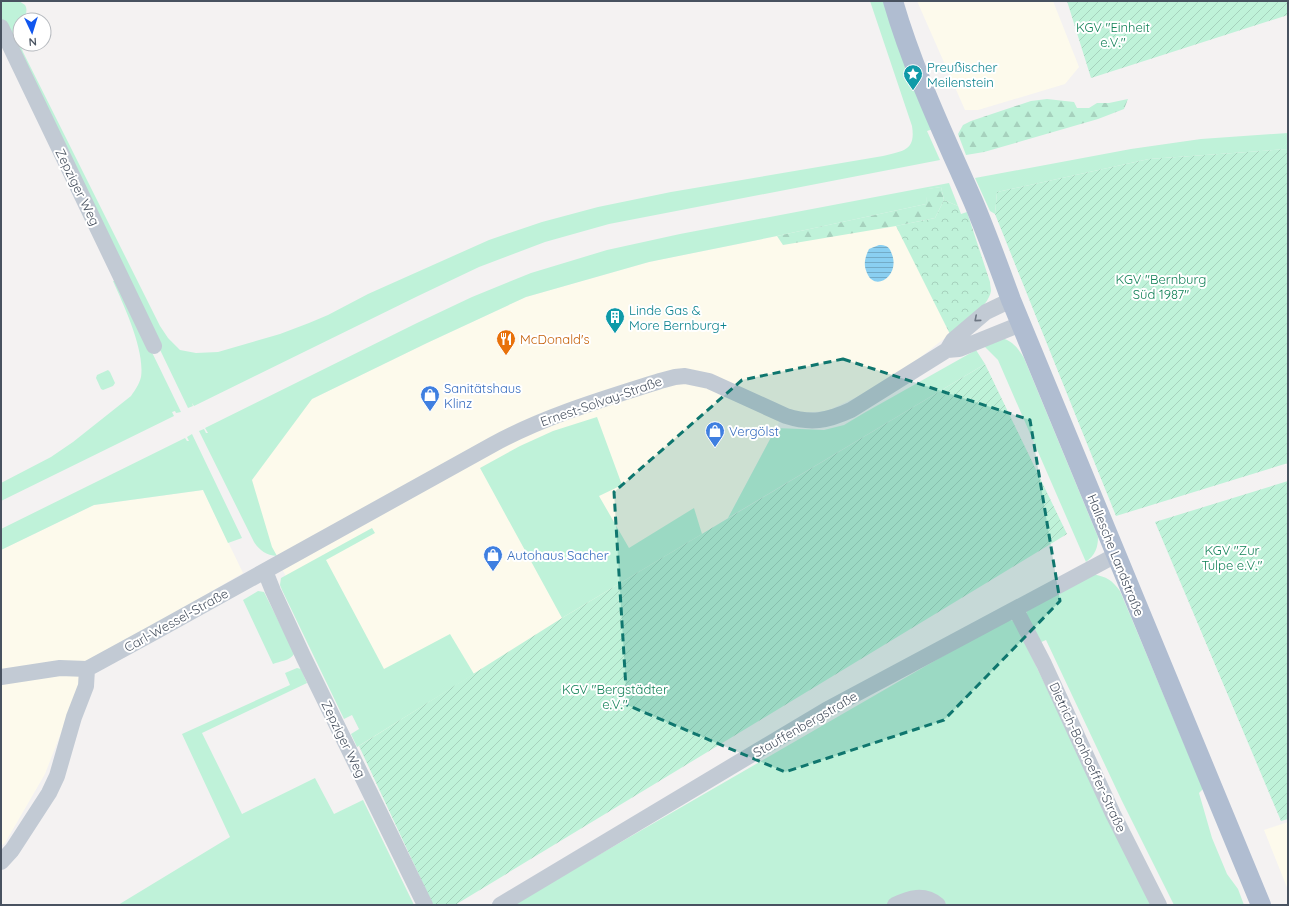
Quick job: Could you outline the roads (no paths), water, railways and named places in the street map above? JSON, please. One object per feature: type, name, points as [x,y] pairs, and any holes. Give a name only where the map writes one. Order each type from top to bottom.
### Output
[{"type":"main road","name":"Hallesche Landstraße","points":[[893,1],[911,56],[974,203],[1021,324],[1261,905]]},
{"type":"street","name":"Zepziger Weg","points":[[1,27],[154,346]]},
{"type":"street","name":"Ernest-Solvay-Straße","points":[[947,350],[952,340],[986,312],[1012,300]]},
{"type":"street","name":"Ernest-Solvay-Straße","points":[[265,571],[509,436],[558,415],[634,389],[675,377],[685,376],[709,381],[786,416],[799,420],[824,420],[837,417],[851,410],[947,350],[959,349],[1021,324]]},
{"type":"street","name":"Stauffenbergstraße","points":[[500,905],[826,710],[1016,610],[1116,555]]},
{"type":"street","name":"Zepziger Weg","points":[[265,571],[272,591],[304,658],[425,905]]},
{"type":"street","name":"Carl-Wessel-Straße","points":[[87,669],[265,571]]},
{"type":"street","name":"Dietrich-Bonhoeffer-Straße","points":[[1016,610],[1044,664],[1113,814],[1159,905]]},
{"type":"street","points":[[1,677],[60,668],[87,669],[86,686],[74,717],[57,776],[49,792],[12,850],[1,862]]},
{"type":"street","points":[[895,905],[907,898],[914,898],[926,899],[938,905]]},
{"type":"water","points":[[879,245],[889,248],[893,260],[893,268],[886,279],[876,281],[871,279],[867,273],[865,261],[869,249]]},
{"type":"place","name":"Preußischer Meilenstein","points":[[913,91]]},
{"type":"place","name":"Linde Gas & More Bernburg+","points":[[615,334]]},
{"type":"place","name":"McDonald's","points":[[506,356]]},
{"type":"place","name":"Sanitätshaus Klinz","points":[[430,412]]},
{"type":"place","name":"Vergölst","points":[[715,448]]},
{"type":"place","name":"Autohaus Sacher","points":[[493,572]]},
{"type":"park label","name":"KGV \"Einheit e.V.\"","points":[[1113,34]]},
{"type":"park label","name":"KGV \"Bernburg Süd 1987\"","points":[[1161,286]]},
{"type":"park label","name":"KGV \"Zur Tulpe e.V.\"","points":[[1232,558]]},
{"type":"park label","name":"KGV \"Bergstädter e.V.\"","points":[[615,696]]}]
